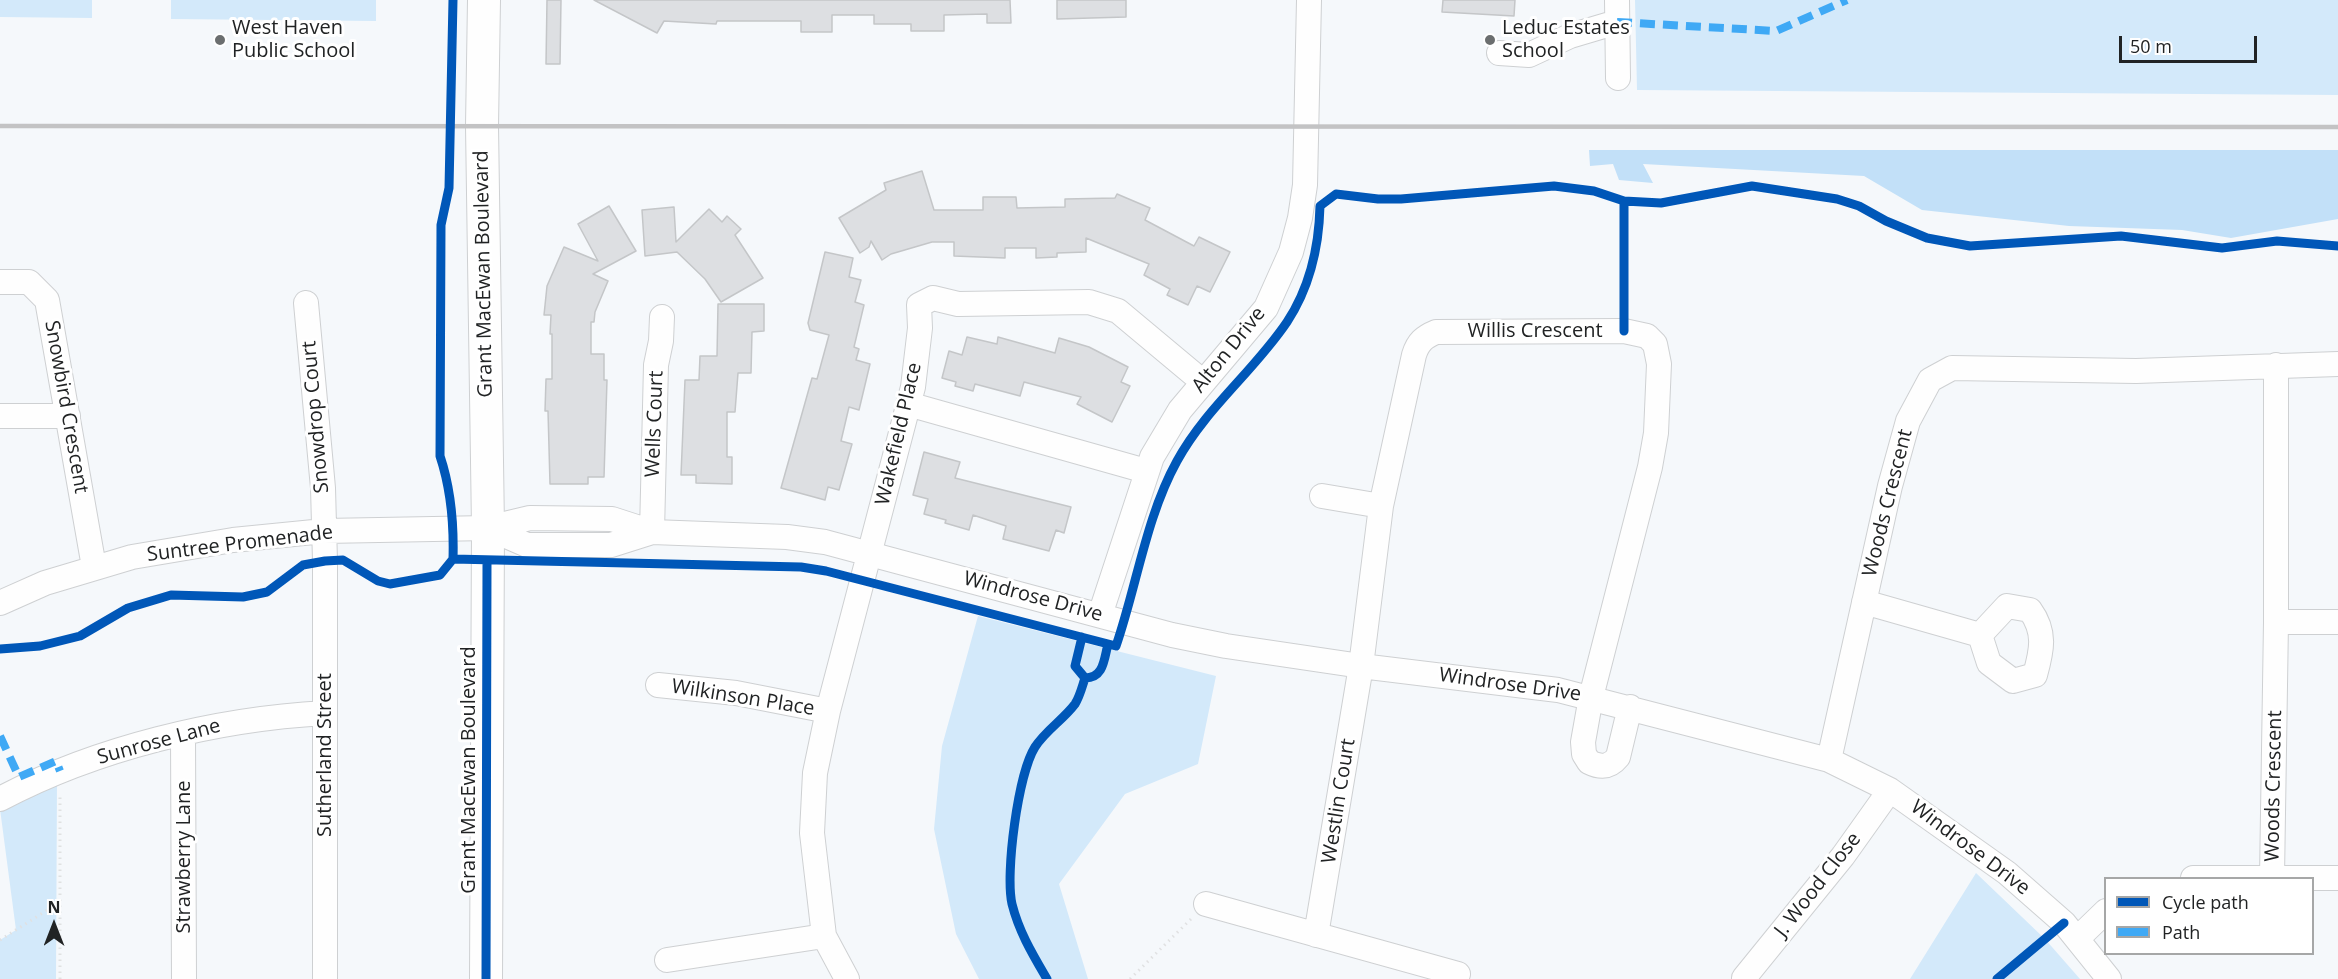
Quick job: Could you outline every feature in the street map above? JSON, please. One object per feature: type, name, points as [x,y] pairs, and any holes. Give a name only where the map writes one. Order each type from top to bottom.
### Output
[{"type":"main road","name":"Grant MacEwan Boulevard","points":[[484,0],[482,126],[488,528],[486,979]]},
{"type":"street","name":"Alton Drive","points":[[1100,615],[1146,471],[1180,410],[1266,308],[1296,235],[1306,161],[1309,0]]},
{"type":"street","points":[[1499,53],[1529,55],[1617,11],[1618,78]]},
{"type":"street","name":"Snowbird Crescent","points":[[0,282],[30,282],[47,300],[94,567]]},
{"type":"street","name":"Wakefield Place","points":[[871,553],[913,387],[920,331],[919,305],[933,298],[958,304],[1089,302],[1104,305],[1118,311],[1203,382]]},
{"type":"street","name":"Snowdrop Court","points":[[306,303],[324,531]]},
{"type":"street","name":"Wells Court","points":[[652,532],[656,365],[661,341],[662,317]]},
{"type":"street","name":"Willis Crescent","points":[[1361,666],[1381,506],[1417,344],[1425,336],[1436,332],[1624,331],[1647,336],[1655,344],[1659,364],[1654,449],[1591,697]]},
{"type":"street","name":"Woods Crescent","points":[[1829,760],[1890,486],[1905,432],[1930,380],[1952,368],[2136,370],[2338,364]]},
{"type":"street","name":"Woods Crescent","points":[[2272,877],[2276,622],[2276,365]]},
{"type":"street","points":[[908,404],[1146,471]]},
{"type":"street","points":[[0,416],[68,416]]},
{"type":"street","points":[[1322,496],[1381,506]]},
{"type":"street","name":"Suntree Promenade","points":[[0,603],[45,583],[94,567],[132,557],[233,540],[324,531],[488,528]]},
{"type":"street","name":"Windrose Drive","points":[[488,528],[527,545],[611,545],[652,532],[787,537],[871,553],[1172,635],[1226,646],[1361,666],[1529,685],[1591,697],[1829,760],[1890,790],[2007,873],[2078,938],[2109,979]]},
{"type":"street","name":"Sutherland Street","points":[[324,531],[325,979]]},
{"type":"street","name":"Wilkinson Place","points":[[847,979],[824,936],[812,833],[816,773],[828,711],[871,553]]},
{"type":"street","points":[[1864,602],[1980,635]]},
{"type":"street","points":[[2276,622],[2338,622]]},
{"type":"street","name":"Westlin Court","points":[[1317,935],[1361,666]]},
{"type":"street","name":"Wilkinson Place","points":[[658,685],[736,693],[828,711]]},
{"type":"street","name":"Windrose Drive","points":[[1591,697],[1583,742],[1584,754],[1589,762],[1597,766],[1613,763],[1618,757],[1630,707]]},
{"type":"street","name":"Sunrose Lane","points":[[0,799],[60,771],[183,734],[249,719],[325,713]]},
{"type":"street","name":"Strawberry Lane","points":[[183,734],[184,979]]},
{"type":"street","name":"J. Wood Close","points":[[1744,978],[1843,856],[1890,790]]},
{"type":"street","points":[[2314,878],[2338,878]]},
{"type":"street","points":[[1206,904],[1458,974]]},
{"type":"street","points":[[2078,938],[2104,913]]},
{"type":"street","points":[[667,960],[824,936]]},
{"type":"path","points":[[60,771],[60,979]]},
{"type":"path","points":[[0,940],[60,902]]},
{"type":"path","points":[[1130,979],[1206,904]]},
{"type":"shaded area","points":[[0,0],[92,0],[92,18],[0,17]]},
{"type":"shaded area","points":[[171,0],[376,0],[376,21],[171,19]]},
{"type":"shaded area","points":[[1635,0],[2338,0],[2338,95],[1637,90]]},
{"type":"shaded area","points":[[1589,150],[2338,150],[2338,219],[2231,238],[2182,230],[2069,226],[1922,210],[1864,176],[1643,164],[1653,183],[1619,180],[1613,164],[1590,166]]},
{"type":"shaded area","points":[[978,616],[1216,676],[1198,764],[1125,794],[1059,884],[1088,979],[979,979],[956,934],[934,829],[942,746]]},
{"type":"shaded area","points":[[57,782],[56,979],[0,979],[0,940],[16,930],[0,809]]},
{"type":"shaded area","points":[[1976,873],[2045,939],[2080,979],[1910,979]]},
{"type":"building","points":[[547,0],[561,0],[560,64],[546,64]]},
{"type":"building","points":[[594,0],[1010,0],[1011,23],[987,23],[987,14],[944,15],[944,31],[911,31],[911,24],[874,24],[874,15],[832,15],[832,32],[801,32],[801,21],[717,21],[716,24],[664,21],[657,33]]},
{"type":"building","points":[[1057,0],[1126,0],[1126,17],[1057,19]]},
{"type":"building","name":"Leduc Estates School","points":[[1443,0],[1515,0],[1514,16],[1442,12]]},
{"type":"building","points":[[922,171],[934,210],[983,210],[983,197],[1016,197],[1017,208],[1065,207],[1065,199],[1115,198],[1117,194],[1150,208],[1145,220],[1194,246],[1199,237],[1230,252],[1210,292],[1197,286],[1188,305],[1167,295],[1170,289],[1144,275],[1149,264],[1086,238],[1086,252],[1057,253],[1057,257],[1036,258],[1036,248],[1005,248],[1005,258],[954,256],[954,242],[932,242],[891,254],[882,260],[871,241],[869,247],[860,253],[839,218],[886,190],[884,183]]},
{"type":"building","points":[[609,206],[636,251],[593,274],[608,281],[595,312],[594,322],[591,322],[591,354],[604,354],[604,380],[607,380],[604,477],[588,477],[588,484],[550,484],[548,411],[545,411],[546,379],[552,379],[552,334],[550,334],[551,315],[544,315],[547,286],[564,247],[598,261],[578,224]]},
{"type":"building","points":[[674,207],[676,242],[709,209],[722,222],[727,216],[741,229],[735,235],[763,278],[721,302],[705,279],[677,252],[645,256],[642,210]]},
{"type":"building","points":[[825,252],[853,258],[849,277],[861,280],[855,302],[864,305],[854,347],[859,349],[856,360],[870,364],[859,410],[849,407],[841,441],[852,444],[839,490],[828,487],[825,500],[781,488],[812,378],[817,379],[829,335],[810,330],[808,323]]},
{"type":"building","points":[[718,304],[764,304],[764,331],[752,332],[751,373],[738,373],[735,412],[727,412],[727,457],[732,457],[732,484],[696,483],[696,475],[681,475],[685,380],[699,380],[700,356],[717,356]]},
{"type":"building","points":[[967,337],[997,344],[998,337],[1055,353],[1059,338],[1089,347],[1128,367],[1121,382],[1130,386],[1112,422],[1077,404],[1081,397],[1024,382],[1020,396],[975,384],[973,391],[955,386],[956,382],[942,378],[949,351],[962,355]]},
{"type":"building","points":[[924,452],[960,462],[955,478],[1071,507],[1064,533],[1056,530],[1049,551],[1003,539],[1006,526],[973,515],[969,530],[924,514],[928,499],[913,495]]},
{"type":"railway","points":[[0,126],[2338,127]]},
{"type":"marked path","points":[[1617,22],[1776,31],[1847,0]]},
{"type":"marked path","points":[[0,736],[19,777],[56,761],[60,771]]},
{"type":"cycle path","points":[[453,0],[449,188],[441,225],[440,456],[451,507],[453,559],[801,567],[826,571],[1116,646],[1157,505],[1166,483],[1177,461],[1202,424],[1274,340],[1295,309],[1312,266],[1318,237],[1320,206],[1336,194],[1401,199],[1554,186],[1594,191],[1624,201],[1661,203],[1752,186],[1837,199],[1859,206],[1886,221],[1927,238],[1970,246],[2121,236],[2222,248],[2277,241],[2338,246]]},
{"type":"cycle path","points":[[1624,201],[1624,331]]},
{"type":"cycle path","points":[[0,649],[40,646],[80,636],[128,608],[171,595],[243,597],[267,592],[303,565],[343,560],[378,581],[390,584],[440,575],[453,559]]},
{"type":"cycle path","points":[[486,979],[487,560]]},
{"type":"cycle path","points":[[1082,637],[1075,666],[1085,678],[1096,675],[1100,671],[1108,644]]},
{"type":"cycle path","points":[[1047,979],[1022,934],[1012,904],[1010,871],[1014,824],[1023,779],[1035,747],[1075,704],[1085,678]]},
{"type":"cycle path","points":[[1997,979],[2064,923]]},
{"type":"place","name":"West Haven Public School","points":[[220,40]]},
{"type":"place","name":"Leduc Estates School","points":[[1490,40]]}]
